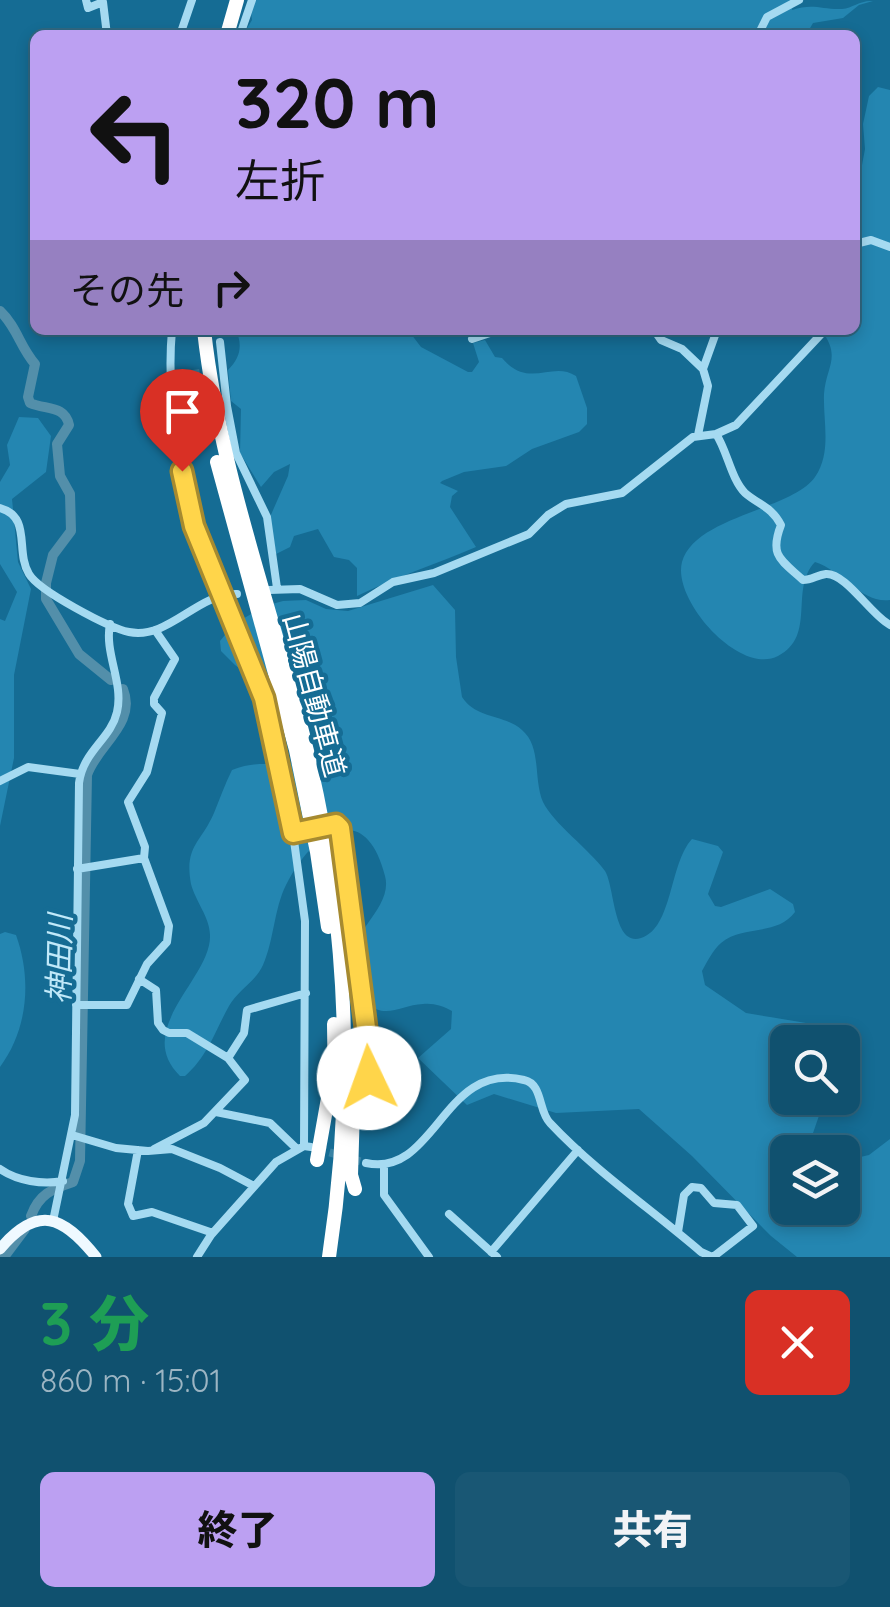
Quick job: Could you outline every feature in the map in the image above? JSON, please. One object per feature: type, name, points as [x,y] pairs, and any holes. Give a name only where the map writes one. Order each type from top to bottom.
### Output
[{"type":"highway","points":[[219,30],[228,0]]},
{"type":"highway","points":[[228,30],[237,0]]},
{"type":"highway","name":"山陽自動車道","points":[[195,335],[225,500],[296,750],[311,818],[328,934],[334,1016],[333,1135],[320,1257]]},
{"type":"highway","name":"山陽自動車道","points":[[205,335],[220,437],[314,782],[327,850],[340,958],[344,1106],[329,1257]]},
{"type":"highway","points":[[340,958],[354,1092],[351,1174],[355,1189]]},
{"type":"highway","points":[[307,1150],[330,1086],[334,1016]]},
{"type":"main road","points":[[0,1249],[29,1223],[53,1221],[72,1229],[96,1257]]},
{"type":"street","points":[[86,0],[88,8],[103,2],[106,30]]},
{"type":"street","points":[[182,30],[192,0]]},
{"type":"street","points":[[242,30],[252,0]]},
{"type":"street","points":[[760,30],[767,17],[799,0]]},
{"type":"street","points":[[860,243],[871,240],[890,247]]},
{"type":"street","points":[[172,335],[170,378],[194,526],[264,698],[295,832],[306,921],[310,1077],[307,1150]]},
{"type":"street","points":[[472,339],[484,335]]},
{"type":"street","points":[[658,335],[665,344],[682,349],[703,369],[708,386],[698,435]]},
{"type":"street","points":[[703,369],[715,335]]},
{"type":"street","points":[[220,342],[219,370],[236,453],[267,517],[273,589],[300,589],[337,605],[360,603],[393,582],[434,573],[528,534],[566,504],[622,493],[698,435],[716,434],[736,425],[820,335]]},
{"type":"street","points":[[170,378],[180,376]]},
{"type":"street","points":[[716,434],[742,488],[771,508],[781,525],[775,540],[778,556],[802,580],[828,574],[837,576],[890,625]]},
{"type":"street","points":[[0,508],[20,522],[25,565],[46,591],[129,632],[155,630],[222,594],[237,594]]},
{"type":"street","points":[[53,1221],[78,1136],[80,774],[89,752],[108,730],[117,711],[119,698],[108,635],[110,624]]},
{"type":"street","points":[[80,1005],[127,1005],[169,935],[128,802],[147,772],[162,713],[154,698],[175,658],[155,630]]},
{"type":"street","points":[[0,781],[28,767],[80,774]]},
{"type":"street","points":[[295,832],[336,824],[340,828],[371,1066],[369,1078]]},
{"type":"street","points":[[82,868],[144,858]]},
{"type":"street","points":[[140,979],[156,990],[158,1023],[163,1030],[187,1033],[228,1058],[245,1080],[204,1123],[154,1149]]},
{"type":"street","points":[[228,1058],[244,1033],[247,1010],[306,993]]},
{"type":"street","points":[[366,1164],[396,1163],[418,1146],[474,1086],[500,1079],[527,1080],[535,1086],[544,1116],[578,1150],[678,1232],[713,1257],[752,1226],[737,1205],[714,1203],[702,1188],[692,1187],[684,1196],[678,1232]]},
{"type":"street","points":[[216,1112],[270,1123],[307,1150]]},
{"type":"street","points":[[78,1136],[116,1148],[172,1149],[254,1186]]},
{"type":"street","points":[[138,1150],[128,1204],[133,1216],[152,1212],[213,1233]]},
{"type":"street","points":[[196,1257],[276,1162],[307,1150]]},
{"type":"street","points":[[449,1214],[494,1254],[578,1150]]},
{"type":"street","points":[[384,1166],[384,1195],[429,1257]]},
{"type":"street","points":[[0,1169],[62,1185]]},
{"type":"shaded area","points":[[255,0],[794,0],[792,10],[842,9],[873,1],[859,5],[843,18],[813,23],[809,30],[246,30],[252,20]]},
{"type":"shaded area","points":[[878,87],[890,90],[890,600],[870,597],[815,562],[804,585],[797,637],[778,656],[763,659],[746,655],[712,631],[687,596],[682,562],[691,546],[705,534],[786,498],[803,488],[820,467],[825,447],[825,384],[832,355],[824,335],[860,335],[860,176],[869,96]]},
{"type":"shaded area","points":[[237,335],[412,335],[421,347],[472,372],[479,362],[473,343],[485,340],[495,357],[522,372],[558,371],[576,376],[587,408],[587,424],[579,432],[532,449],[506,466],[464,472],[442,481],[458,491],[452,496],[450,507],[476,547],[357,596],[357,568],[349,560],[334,557],[318,529],[294,536],[290,547],[276,554],[270,517],[290,464],[274,472],[261,487],[240,453],[241,409],[231,401],[228,370],[239,352]]},
{"type":"shaded area","points":[[19,417],[38,418],[51,436],[46,472],[12,499],[18,562],[31,589],[14,675],[14,758],[0,826],[0,619],[5,621],[17,592],[0,564],[0,482],[10,465],[7,445]]},
{"type":"shaded area","points":[[433,585],[455,610],[462,697],[475,709],[515,725],[528,737],[543,802],[605,871],[625,934],[641,938],[659,922],[692,839],[718,846],[723,852],[708,894],[715,906],[770,889],[793,904],[795,912],[779,925],[739,934],[721,943],[702,971],[705,985],[746,1013],[813,1025],[770,1025],[770,1115],[819,1115],[815,1135],[770,1135],[770,1225],[860,1225],[860,1157],[890,1139],[890,1257],[797,1257],[639,1109],[556,1113],[494,1094],[467,1105],[418,1058],[451,1029],[452,1011],[427,1004],[380,1010],[366,1003],[351,986],[347,970],[350,955],[386,890],[376,852],[365,837],[352,830],[323,838],[297,866],[282,894],[263,965],[233,1000],[200,1060],[185,1076],[180,1076],[168,1058],[165,1040],[169,1022],[207,951],[210,935],[191,884],[190,861],[195,845],[232,770],[305,761],[331,745],[329,736],[235,665],[221,651],[220,641],[234,624],[265,606],[283,601],[306,600],[326,609],[348,611]]},
{"type":"shaded area","points":[[0,934],[16,935],[25,986],[17,1037],[0,1067]]},
{"type":"waterway","name":"神田川","points":[[0,311],[35,364],[30,403],[59,411],[69,425],[57,444],[60,476],[70,494],[71,531],[53,555],[46,599],[79,654],[111,680]]},
{"type":"waterway","name":"神田川","points":[[31,1216],[47,1193],[73,1182],[80,1161],[87,775],[125,713],[123,689]]},
{"type":"waterway","name":"神田川","points":[[4,1257],[25,1229]]},
{"type":"tunnel","points":[[180,376],[212,371]]},
{"type":"tunnel","points":[[316,1077],[369,1079]]},
{"type":"tunnel","points":[[318,1149],[366,1163]]},
{"type":"route","points":[[182,471],[194,526],[264,698],[293,833],[336,824],[340,828],[371,1066],[369,1078]]}]
